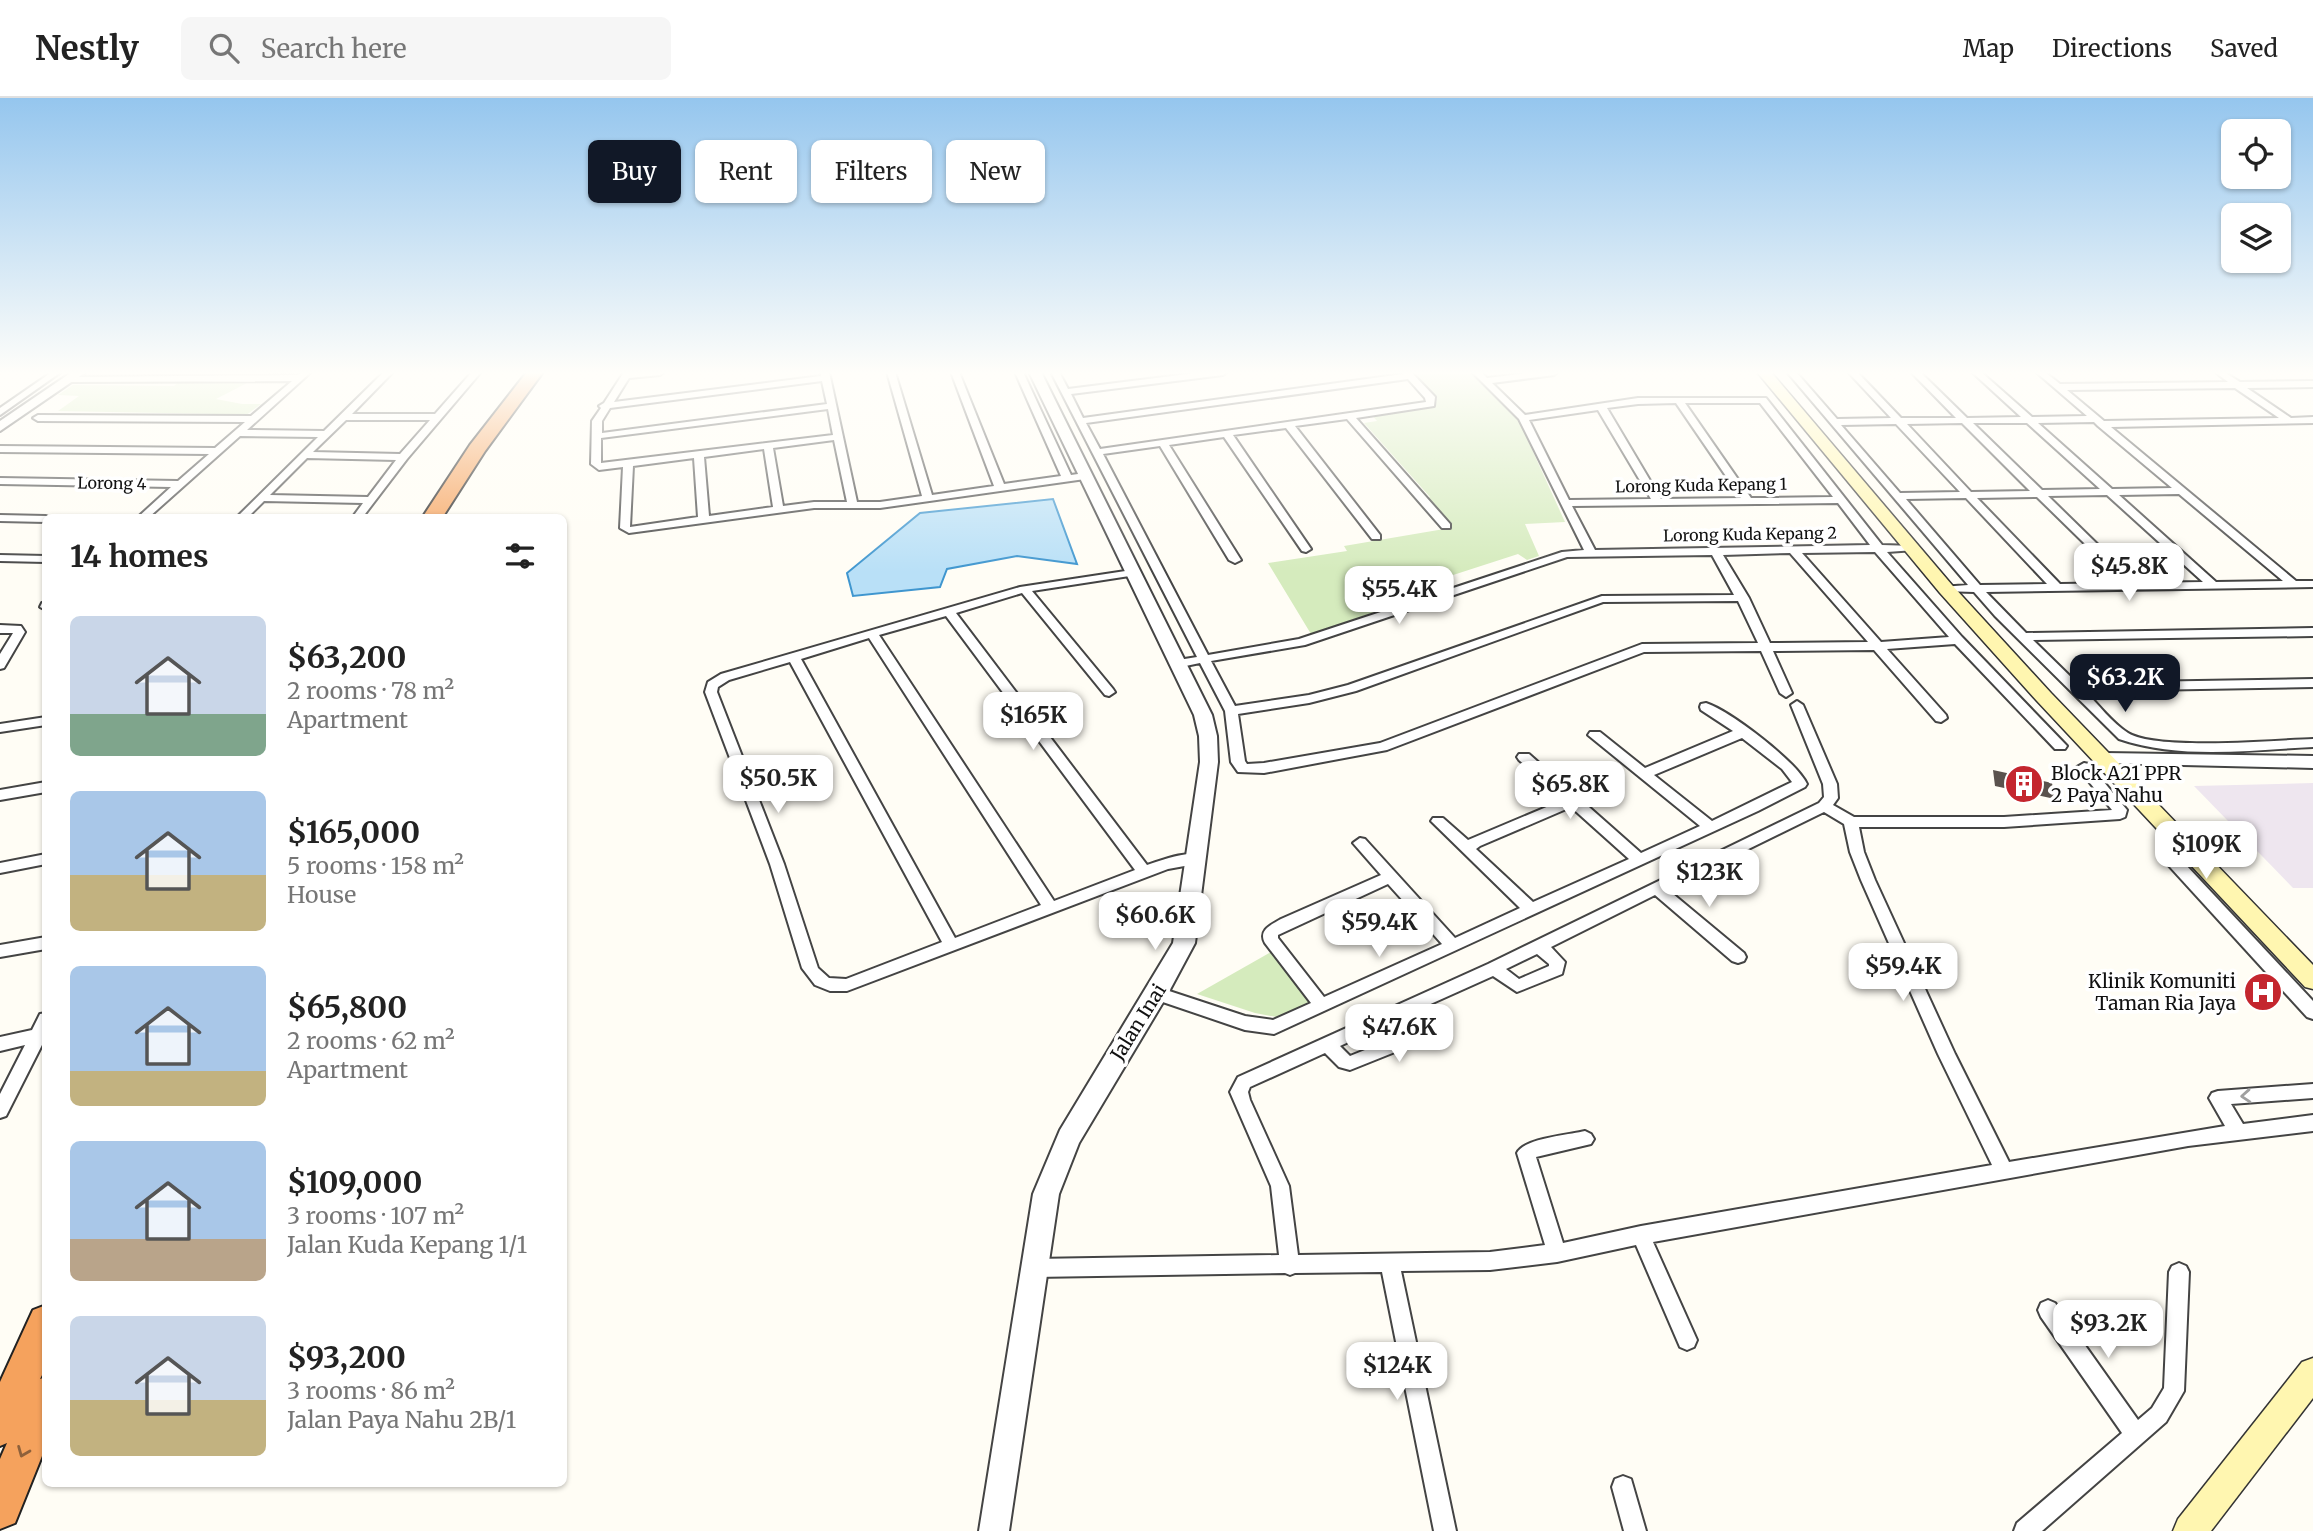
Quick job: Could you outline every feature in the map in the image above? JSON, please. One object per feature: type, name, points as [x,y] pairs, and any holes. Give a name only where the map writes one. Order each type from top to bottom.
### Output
[{"type":"highway","points":[[435,514],[485,439]]},
{"type":"highway","points":[[451,514],[499,439]]},
{"type":"highway","points":[[0,1426],[42,1332]]},
{"type":"highway","points":[[0,1508],[42,1406]]},
{"type":"main road","points":[[1819,439],[1910,548],[2044,697],[2119,764],[2313,962]]},
{"type":"main road","points":[[2119,764],[2225,901],[2275,940],[2313,980]]},
{"type":"main road","points":[[2189,1531],[2313,1373]]},
{"type":"street","points":[[147,514],[232,439]]},
{"type":"street","points":[[245,514],[321,439]]},
{"type":"street","points":[[360,514],[418,439]]},
{"type":"street","points":[[597,439],[596,464],[599,467],[824,439]]},
{"type":"street","points":[[839,439],[853,506]]},
{"type":"street","points":[[911,439],[928,498]]},
{"type":"street","points":[[981,439],[1000,487]]},
{"type":"street","points":[[628,464],[625,528],[629,530],[814,505],[853,506],[928,498],[1076,477],[1055,439]]},
{"type":"street","name":"Jalan Inai","points":[[994,1531],[1046,1194],[1059,1160],[1096,1090],[1157,993],[1184,943],[1209,762],[1208,736],[1203,715],[1132,573],[1076,477],[1061,439]]},
{"type":"street","points":[[1090,439],[1231,711],[1239,766],[1255,769],[1382,747],[1642,648],[1878,646],[1958,640]]},
{"type":"street","points":[[1097,452],[1192,439]]},
{"type":"street","points":[[1230,439],[1306,549]]},
{"type":"street","points":[[1300,439],[1376,537]]},
{"type":"street","points":[[1370,439],[1446,526]]},
{"type":"street","points":[[1533,439],[1590,552]]},
{"type":"street","points":[[1621,439],[1658,502]]},
{"type":"street","points":[[1705,439],[1748,500]]},
{"type":"street","points":[[1792,439],[1838,500],[1958,640],[2060,746]]},
{"type":"street","points":[[1848,439],[1977,589],[2118,731],[2137,741],[2169,746],[2313,743]]},
{"type":"street","points":[[1916,439],[2057,587]]},
{"type":"street","points":[[1983,439],[2135,587]]},
{"type":"street","points":[[2051,439],[2213,585]]},
{"type":"street","points":[[2118,439],[2293,584]]},
{"type":"street","points":[[1163,443],[1235,560]]},
{"type":"street","points":[[768,446],[779,510]]},
{"type":"street","points":[[0,449],[218,450]]},
{"type":"street","points":[[304,455],[403,457]]},
{"type":"street","points":[[699,455],[704,521]]},
{"type":"street","name":"Lorong 4","points":[[0,481],[181,484]]},
{"type":"street","points":[[1897,496],[2181,491]]},
{"type":"street","points":[[261,498],[370,500]]},
{"type":"street","name":"Lorong Kuda Kepang 1","points":[[1565,502],[1838,500]]},
{"type":"street","points":[[0,518],[42,519]]},
{"type":"street","name":"Lorong Kuda Kepang 2","points":[[1176,664],[1301,642],[1560,555],[1590,552],[1910,548]]},
{"type":"street","points":[[1793,549],[1941,718]]},
{"type":"street","points":[[1290,1266],[1280,1186],[1239,1092],[1244,1082],[1494,968],[1824,806],[1832,799],[1830,784],[1791,699],[1743,598],[1715,550]]},
{"type":"street","points":[[0,558],[42,559]]},
{"type":"street","points":[[1132,573],[1024,589],[719,679],[712,685],[711,692],[777,864],[813,976],[830,985],[848,985],[1144,872],[1178,860],[1196,859]]},
{"type":"street","points":[[1946,589],[2313,584]]},
{"type":"street","points":[[1024,589],[1109,692]]},
{"type":"street","points":[[1231,711],[1309,699],[1352,688],[1602,599],[1743,598]]},
{"type":"street","points":[[949,611],[1144,872]]},
{"type":"street","points":[[0,629],[17,629],[19,632],[0,665]]},
{"type":"street","points":[[2023,637],[2313,632]]},
{"type":"street","points":[[872,634],[1050,907]]},
{"type":"street","points":[[794,657],[951,944]]},
{"type":"street","points":[[2075,687],[2313,683]]},
{"type":"street","points":[[1157,993],[1263,1027],[1282,1024],[1800,784],[1794,772],[1706,707]]},
{"type":"street","points":[[0,729],[42,722]]},
{"type":"street","points":[[1643,774],[1741,733]]},
{"type":"street","points":[[1595,735],[1710,827]]},
{"type":"street","points":[[1524,757],[1638,859]]},
{"type":"street","points":[[2119,764],[2231,769],[2254,763],[2313,762]]},
{"type":"street","points":[[1824,806],[1851,822],[2004,822],[2120,814],[2120,810],[2084,767]]},
{"type":"street","points":[[0,795],[42,787]]},
{"type":"street","points":[[1468,848],[1475,842],[1573,801]]},
{"type":"street","points":[[1438,821],[1530,908]]},
{"type":"street","points":[[1851,822],[1856,850],[1951,1066],[2003,1169]]},
{"type":"street","points":[[1360,843],[1452,945]]},
{"type":"street","points":[[2165,852],[2225,901],[2240,933],[2313,1012]]},
{"type":"street","points":[[0,868],[42,860]]},
{"type":"street","points":[[1322,1006],[1270,939],[1270,932],[1391,877]]},
{"type":"street","points":[[1656,888],[1738,957]]},
{"type":"street","points":[[2240,933],[2275,940]]},
{"type":"street","points":[[0,951],[42,944]]},
{"type":"street","points":[[1494,968],[1517,986],[1556,970],[1557,962],[1539,946]]},
{"type":"street","points":[[1328,1045],[1345,1062],[1350,1063],[1419,1035],[1422,1031],[1405,1010]]},
{"type":"street","points":[[0,1044],[42,1027]]},
{"type":"street","points":[[0,1111],[42,1027]]},
{"type":"street","points":[[2238,1131],[2218,1098],[2313,1091]]},
{"type":"street","points":[[1034,1268],[1490,1261],[1557,1253],[1641,1235],[2003,1169],[2238,1131],[2313,1123]]},
{"type":"street","points":[[1557,1253],[1526,1153],[1585,1139]]},
{"type":"street","points":[[1641,1235],[1687,1340]]},
{"type":"street","points":[[1390,1264],[1445,1531]]},
{"type":"street","points":[[2025,1531],[2159,1415],[2174,1391],[2179,1272]]},
{"type":"street","points":[[2048,1310],[2135,1434]]},
{"type":"street","points":[[1623,1488],[1635,1531]]},
{"type":"shaded area","points":[[2313,783],[2313,888],[2293,888],[2194,786]]},
{"type":"green space","points":[[1378,439],[1527,439],[1565,522],[1525,524],[1539,556],[1527,560],[1518,554],[1382,598],[1392,606],[1311,634],[1268,563],[1347,551],[1344,546],[1450,528],[1426,499],[1430,497]]},
{"type":"green space","points":[[1271,952],[1311,1000],[1308,1007],[1282,1018],[1255,1013],[1197,994]]},
{"type":"water","points":[[1053,499],[1077,564],[1017,556],[947,569],[940,587],[853,596],[847,573],[920,513]]},
{"type":"building","name":"Block A21 PPR 2 Paya Nahu","points":[[1993,770],[2052,783],[2055,799],[1995,786]]},
{"type":"place","name":"Block A21 PPR 2 Paya Nahu","points":[[2024,784]]},
{"type":"place","name":"Klinik Komuniti Taman Ria Jaya","points":[[2263,992]]}]
